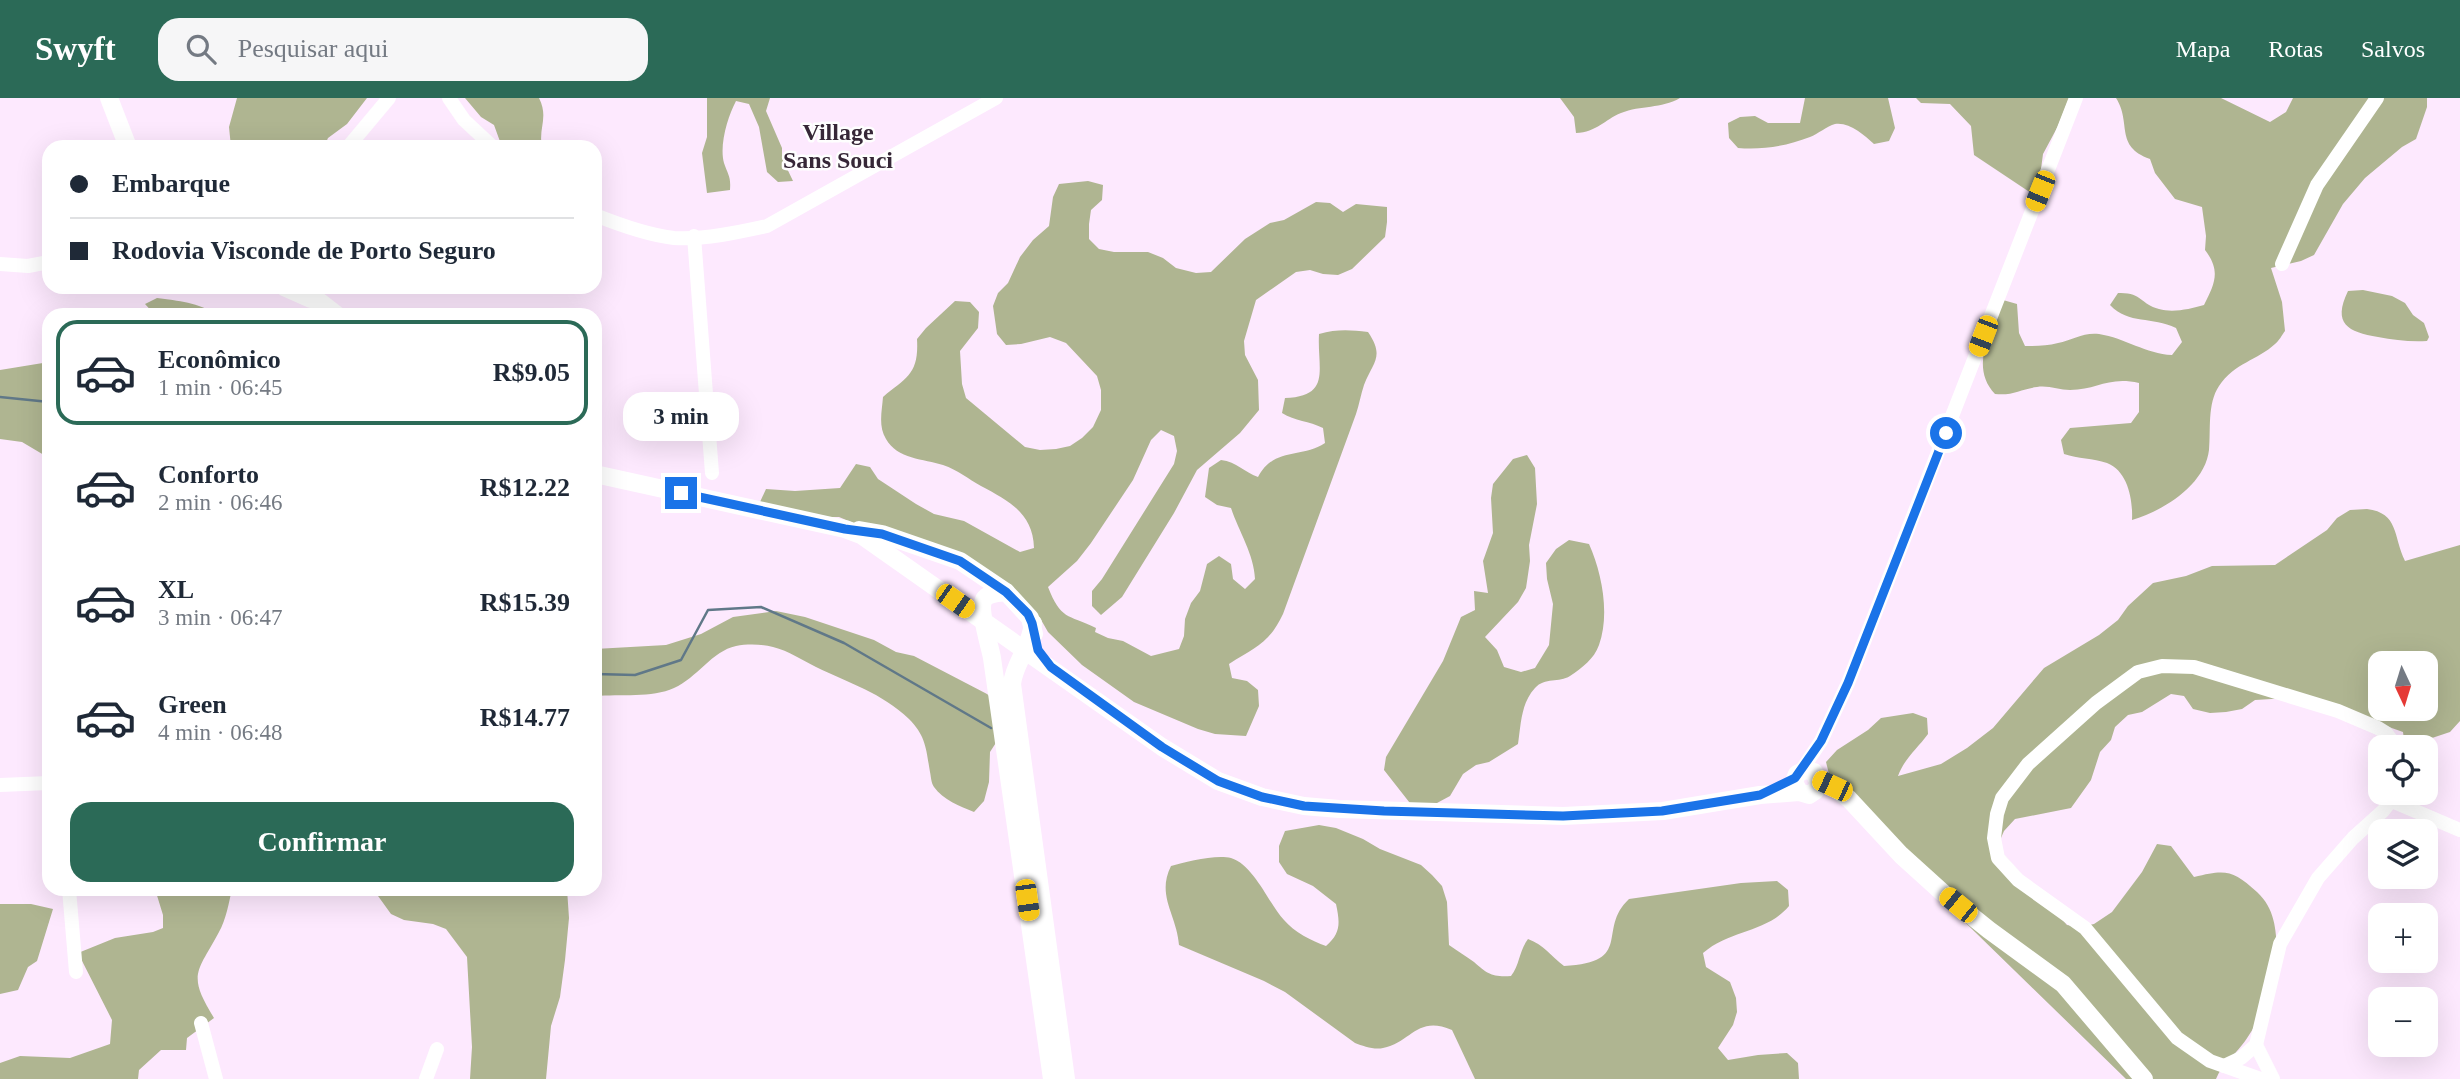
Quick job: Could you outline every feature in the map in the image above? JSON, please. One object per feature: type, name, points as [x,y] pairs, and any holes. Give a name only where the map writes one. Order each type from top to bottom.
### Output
[{"type":"main road","points":[[106,98],[117,140]]},
{"type":"main road","points":[[106,98],[125,140]]},
{"type":"main road","points":[[300,294],[321,303]]},
{"type":"main road","points":[[310,294],[328,308]]},
{"type":"main road","points":[[602,476],[845,529],[882,534],[942,553],[960,561],[1006,592],[1028,614],[1039,660]]},
{"type":"main road","points":[[845,529],[868,539],[1162,747],[1218,781],[1262,797],[1304,806],[1563,816],[1662,811],[1760,795],[1807,782],[1835,800],[1857,809],[1901,855],[1943,893],[2063,984],[2144,1079]]},
{"type":"main road","points":[[1006,592],[993,594],[984,600],[982,610],[992,658],[1052,1079]]},
{"type":"main road","points":[[984,620],[1016,636],[1032,627]]},
{"type":"main road","points":[[1032,627],[1039,660]]},
{"type":"main road","points":[[1039,660],[1016,671],[1012,684],[1066,1079]]},
{"type":"street","points":[[354,140],[388,98]]},
{"type":"street","points":[[449,98],[464,120],[485,140]]},
{"type":"street","points":[[602,217],[676,238],[767,226],[996,98]]},
{"type":"street","points":[[1807,782],[2076,98]]},
{"type":"street","points":[[2282,264],[2317,185],[2377,98]]},
{"type":"street","points":[[694,236],[712,473]]},
{"type":"street","points":[[0,264],[28,266],[42,263]]},
{"type":"street","points":[[2261,1079],[2210,1061],[2177,1038],[2085,928],[2018,880],[1998,858],[1994,838],[2002,797],[2028,764],[2096,703],[2138,673],[2162,666],[2194,667],[2338,711],[2378,727],[2388,735]]},
{"type":"street","points":[[0,785],[42,783]]},
{"type":"street","points":[[2224,1066],[2241,1058],[2256,1045],[2280,944],[2318,878],[2386,805]]},
{"type":"street","points":[[2410,805],[2460,830]]},
{"type":"street","points":[[70,896],[76,972]]},
{"type":"street","points":[[201,1023],[216,1079]]},
{"type":"street","points":[[2256,1045],[2273,1079]]},
{"type":"street","points":[[426,1079],[437,1049]]},
{"type":"green space","points":[[237,98],[367,98],[347,124],[327,140],[230,140],[229,127]]},
{"type":"green space","points":[[465,98],[539,98],[543,111],[541,140],[499,140],[494,125],[481,117]]},
{"type":"green space","points":[[707,98],[770,98],[766,111],[793,181],[778,182],[767,172],[759,127],[749,104],[736,101],[723,139],[723,156],[730,178],[730,190],[707,193],[702,153],[707,137]]},
{"type":"green space","points":[[1560,98],[1680,98],[1666,104],[1621,113],[1595,128],[1576,133],[1574,117]]},
{"type":"green space","points":[[1805,98],[1888,98],[1895,128],[1889,141],[1874,144],[1856,130],[1841,124],[1832,125],[1801,140],[1766,148],[1738,148],[1729,138],[1728,123],[1740,117],[1755,116],[1768,123],[1800,123]]},
{"type":"green space","points":[[1916,98],[2069,98],[2043,154],[2041,169],[2031,193],[1974,155],[1971,126],[1950,104],[1921,103]]},
{"type":"green space","points":[[2116,98],[2221,98],[2270,122],[2286,112],[2293,98],[2427,98],[2427,107],[2416,139],[2402,147],[2365,178],[2343,204],[2314,255],[2271,268],[2282,302],[2285,331],[2275,344],[2232,372],[2219,386],[2211,409],[2209,450],[2200,474],[2181,495],[2157,510],[2132,520],[2128,487],[2120,472],[2107,463],[2064,454],[2061,440],[2070,428],[2131,423],[2139,412],[2139,383],[2119,381],[2070,390],[2041,387],[1995,394],[1987,383],[1983,360],[1988,336],[2003,300],[2017,304],[2019,333],[2025,346],[2050,345],[2083,335],[2099,334],[2153,352],[2172,355],[2182,342],[2176,328],[2133,318],[2110,305],[2118,293],[2126,293],[2137,296],[2153,307],[2170,311],[2204,305],[2215,271],[2205,250],[2202,207],[2175,199],[2155,173],[2150,159],[2132,148]]},
{"type":"green space","points":[[1088,181],[1103,185],[1102,200],[1091,210],[1089,224],[1089,239],[1099,249],[1148,252],[1163,258],[1176,268],[1196,273],[1211,272],[1245,239],[1270,223],[1284,220],[1316,202],[1330,203],[1343,212],[1356,204],[1387,207],[1385,237],[1352,269],[1338,275],[1310,270],[1296,272],[1256,300],[1244,341],[1245,355],[1258,380],[1259,410],[1240,433],[1197,470],[1122,597],[1101,615],[1092,606],[1092,591],[1174,464],[1177,451],[1174,436],[1161,430],[1151,440],[1133,480],[1091,543],[1077,561],[1048,587],[1061,611],[1096,628],[1095,632],[1123,641],[1151,656],[1179,649],[1184,636],[1185,619],[1191,603],[1200,591],[1207,564],[1219,556],[1231,564],[1233,579],[1245,589],[1255,579],[1249,552],[1231,508],[1217,505],[1205,497],[1209,468],[1221,460],[1258,477],[1272,461],[1325,443],[1323,428],[1282,413],[1285,398],[1300,396],[1316,386],[1320,369],[1319,334],[1344,330],[1368,332],[1376,348],[1376,359],[1364,385],[1356,414],[1283,614],[1267,639],[1229,664],[1232,678],[1247,681],[1258,690],[1259,706],[1246,736],[1215,734],[1198,729],[1134,702],[1082,665],[1048,632],[1040,618],[985,578],[839,517],[815,517],[760,502],[766,489],[795,491],[840,488],[856,464],[870,467],[878,479],[934,514],[964,521],[1020,552],[1034,548],[1029,526],[1010,503],[953,469],[912,457],[891,446],[882,429],[883,397],[910,374],[916,360],[917,339],[926,328],[955,301],[970,302],[979,312],[978,328],[960,351],[962,384],[966,398],[1025,447],[1040,450],[1070,446],[1093,427],[1101,410],[1101,390],[1097,376],[1066,343],[1050,337],[1006,345],[997,334],[993,306],[1020,257],[1033,240],[1049,226],[1053,197],[1059,184]]},
{"type":"green space","points":[[2363,290],[2392,296],[2405,303],[2413,315],[2424,323],[2429,337],[2427,341],[2390,339],[2351,329],[2343,319],[2343,302],[2348,291]]},
{"type":"green space","points":[[157,298],[202,308],[149,308],[145,304]]},
{"type":"green space","points":[[42,363],[42,454],[22,442],[0,439],[0,370]]},
{"type":"green space","points":[[1527,455],[1535,468],[1537,504],[1529,545],[1530,561],[1526,588],[1518,602],[1485,637],[1497,650],[1504,667],[1521,672],[1535,668],[1549,645],[1553,604],[1546,563],[1556,549],[1569,540],[1589,544],[1598,568],[1604,607],[1599,645],[1591,659],[1570,676],[1543,682],[1530,694],[1524,707],[1518,744],[1463,774],[1450,796],[1437,803],[1413,807],[1384,770],[1386,757],[1443,661],[1461,617],[1475,610],[1474,591],[1488,593],[1483,561],[1493,533],[1493,484],[1513,459]]},
{"type":"green space","points":[[2367,509],[2385,515],[2393,527],[2405,561],[2460,545],[2460,721],[2450,732],[2438,736],[2403,735],[2403,732],[2372,721],[2438,721],[2438,651],[2368,651],[2368,720],[2304,697],[2255,700],[2242,709],[2210,713],[2193,709],[2184,696],[2171,694],[2142,712],[2128,715],[2115,727],[2111,740],[2100,752],[2091,780],[2071,808],[2015,819],[2004,831],[1997,847],[2067,925],[2080,927],[2094,924],[2112,912],[2142,872],[2157,844],[2171,846],[2194,877],[2222,872],[2235,875],[2257,892],[2268,905],[2275,927],[2278,973],[2253,1029],[2216,1079],[2126,1079],[1897,856],[1830,778],[1826,762],[1837,750],[1881,718],[1913,713],[1927,718],[1928,734],[1907,759],[1898,776],[1941,764],[1993,728],[2044,668],[2099,635],[2118,620],[2128,606],[2153,583],[2186,576],[2212,566],[2275,565],[2327,530],[2337,518],[2350,510]]},
{"type":"green space","points":[[776,611],[805,617],[874,640],[896,652],[914,656],[987,694],[1002,707],[999,738],[990,752],[989,782],[984,801],[974,812],[938,792],[932,782],[922,737],[915,725],[899,710],[865,689],[779,649],[759,645],[736,646],[719,653],[674,688],[646,694],[602,696],[602,649],[666,645],[701,634],[733,617]]},
{"type":"green space","points":[[1319,825],[1336,828],[1421,865],[1442,886],[1447,902],[1449,945],[1487,972],[1499,976],[1511,976],[1528,939],[1564,966],[1599,958],[1607,951],[1615,922],[1629,899],[1741,883],[1777,881],[1788,890],[1789,906],[1780,915],[1725,939],[1703,953],[1706,967],[1730,982],[1736,998],[1737,1012],[1733,1025],[1718,1048],[1728,1060],[1787,1053],[1798,1063],[1799,1079],[1475,1079],[1452,1030],[1440,1026],[1422,1028],[1393,1045],[1380,1048],[1355,1043],[1285,992],[1179,945],[1166,896],[1167,877],[1171,866],[1225,857],[1247,868],[1288,924],[1303,936],[1326,946],[1338,927],[1336,904],[1313,886],[1287,874],[1279,862],[1279,846],[1285,831]]},
{"type":"green space","points":[[157,896],[230,896],[224,922],[198,974],[200,992],[214,1018],[187,1038],[186,1050],[161,1050],[139,1070],[138,1079],[0,1079],[0,1063],[20,1056],[70,1058],[110,1044],[112,1020],[78,953],[115,938],[163,928],[163,915]]},
{"type":"green space","points":[[378,896],[567,896],[569,918],[565,960],[560,997],[551,1026],[546,1079],[470,1079],[472,1047],[467,957],[446,929],[433,924],[404,920],[391,914]]},
{"type":"green space","points":[[0,904],[31,904],[53,909],[37,961],[28,967],[18,990],[0,994]]},
{"type":"waterway","points":[[0,397],[42,401]]},
{"type":"waterway","points":[[602,674],[635,675],[681,660],[708,610],[761,607],[844,643],[991,728]]},
{"type":"district","name":"Village Sans Souci","points":[[838,146]]},
{"type":"route","points":[[681,493],[845,529],[882,534],[960,561],[1006,592],[1028,614],[1038,650],[1051,667],[1162,747],[1218,781],[1251,794],[1304,806],[1339,809],[1503,816],[1623,815],[1681,809],[1760,795],[1795,778],[1801,771],[1821,741],[1848,683],[1946,433]]}]
